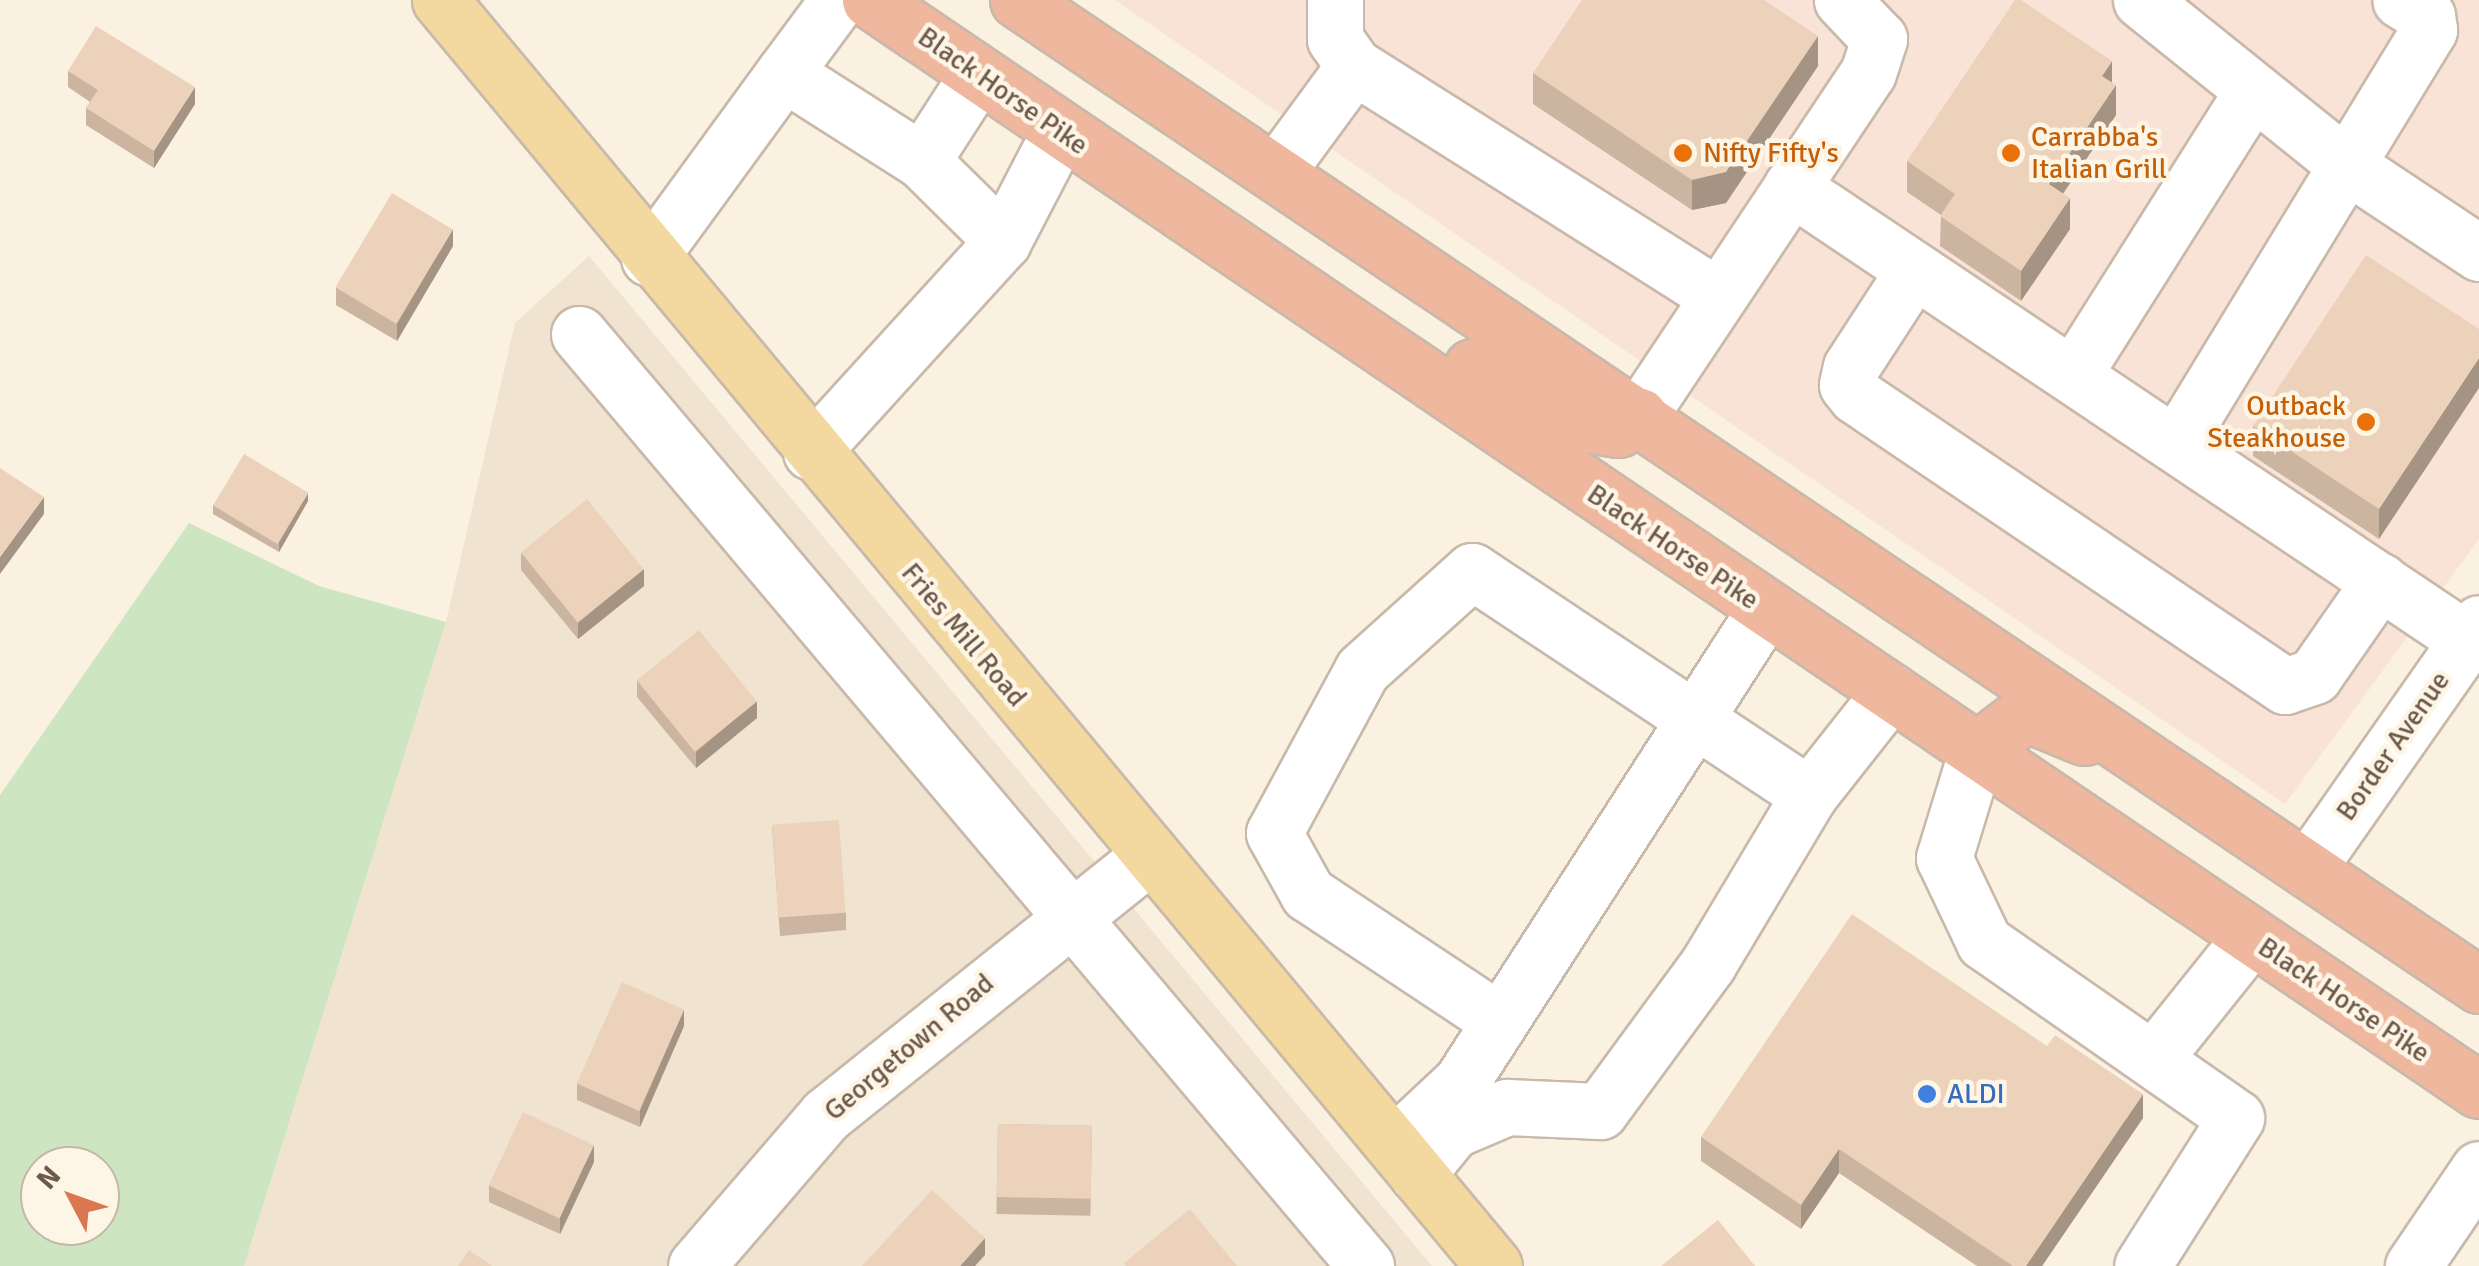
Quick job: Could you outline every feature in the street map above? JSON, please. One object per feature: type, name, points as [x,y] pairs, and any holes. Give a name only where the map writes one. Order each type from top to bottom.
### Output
[{"type":"highway","name":"Black Horse Pike","points":[[870,0],[1323,312],[2479,1090]]},
{"type":"highway","points":[[1042,8],[2479,985]]},
{"type":"highway","points":[[1323,312],[1392,322],[1556,420],[1618,429],[1639,416]]},
{"type":"highway","points":[[1977,750],[2026,713],[2211,803]]},
{"type":"main road","name":"Fries Mill Road","points":[[440,0],[649,258],[1494,1266]]},
{"type":"street","points":[[649,258],[838,0]]},
{"type":"street","points":[[1334,0],[1335,39],[1354,66],[1716,295]]},
{"type":"street","points":[[1639,416],[1716,295],[1868,73],[1879,39],[1842,0]]},
{"type":"street","points":[[2141,0],[2345,164],[2479,253]]},
{"type":"street","points":[[2178,440],[2429,30],[2427,16],[2400,0]]},
{"type":"street","points":[[1277,171],[1354,66]]},
{"type":"street","points":[[784,73],[922,160],[1003,242]]},
{"type":"street","points":[[922,160],[978,74]]},
{"type":"street","points":[[2073,375],[2252,92]]},
{"type":"street","points":[[811,452],[1003,242],[1060,130]]},
{"type":"street","points":[[1791,187],[2073,375],[2178,440],[2380,581],[2473,632]]},
{"type":"street","points":[[1914,270],[1852,368],[1847,385],[1856,396],[2284,686],[2314,676],[2380,581]]},
{"type":"street","points":[[579,334],[1366,1266]]},
{"type":"street","points":[[1498,1020],[1308,894],[1274,833],[1362,670],[1472,571],[1577,632],[1694,719],[1809,794]]},
{"type":"street","points":[[1405,1160],[1460,1082],[1765,610]]},
{"type":"street","name":"Border Avenue","points":[[2307,869],[2473,632]]},
{"type":"street","points":[[1405,1160],[1454,1130],[1507,1107],[1600,1111],[1708,964],[1809,794],[1891,691]]},
{"type":"street","points":[[1977,750],[1944,858],[1984,942],[2236,1118],[2142,1266]]},
{"type":"street","name":"Georgetown Road","points":[[696,1266],[815,1126],[1068,914],[1149,856]]},
{"type":"street","points":[[2154,1058],[2251,937]]},
{"type":"street","points":[[2413,1266],[2479,1169]]},
{"type":"shaded area","points":[[1115,0],[2479,0],[2479,539],[2285,804]]},
{"type":"shaded area","points":[[589,256],[1432,1266],[244,1266],[446,622],[515,323]]},
{"type":"green space","points":[[189,523],[319,586],[446,622],[244,1266],[0,1266],[0,795]]},
{"type":"building","name":"Nifty Fifty's","points":[[1582,0],[1764,0],[1818,36],[1726,172],[1692,180],[1533,73]]},
{"type":"building","name":"Carrabba's Italian Grill","points":[[2015,0],[2021,0],[2112,61],[2102,76],[2116,85],[2049,184],[2070,198],[2021,271],[1940,216],[1955,194],[1907,161]]},
{"type":"building","points":[[96,26],[195,87],[154,151],[86,108],[98,90],[68,71]]},
{"type":"building","points":[[392,193],[453,230],[396,324],[335,287]]},
{"type":"building","name":"Outback Steakhouse","points":[[2366,255],[2479,329],[2479,358],[2379,509],[2253,426]]},
{"type":"building","points":[[244,454],[308,493],[277,544],[213,505]]},
{"type":"building","points":[[0,468],[44,497],[0,557]]},
{"type":"building","points":[[587,499],[644,569],[578,622],[521,552]]},
{"type":"building","points":[[699,630],[757,701],[695,752],[637,680]]},
{"type":"building","points":[[839,820],[845,913],[779,917],[772,825]]},
{"type":"building","name":"ALDI","points":[[1852,914],[2047,1046],[2055,1035],[2143,1094],[2026,1266],[2013,1266],[1839,1149],[1801,1205],[1701,1137]]},
{"type":"building","points":[[622,982],[684,1010],[639,1111],[577,1083]]},
{"type":"building","points":[[523,1112],[594,1145],[559,1218],[489,1185]]},
{"type":"building","points":[[998,1124],[1092,1126],[1091,1199],[997,1197]]},
{"type":"building","points":[[932,1190],[985,1238],[960,1266],[862,1266]]},
{"type":"building","points":[[1190,1209],[1237,1266],[1126,1266],[1124,1263]]},
{"type":"building","points":[[1718,1220],[1755,1266],[1661,1266]]},
{"type":"building","points":[[469,1250],[492,1266],[458,1266]]},
{"type":"place","name":"Nifty Fifty's","points":[[1683,153]]},
{"type":"place","name":"Carrabba's Italian Grill","points":[[2011,153]]},
{"type":"place","name":"Outback Steakhouse","points":[[2366,422]]},
{"type":"place","name":"ALDI","points":[[1927,1094]]}]
